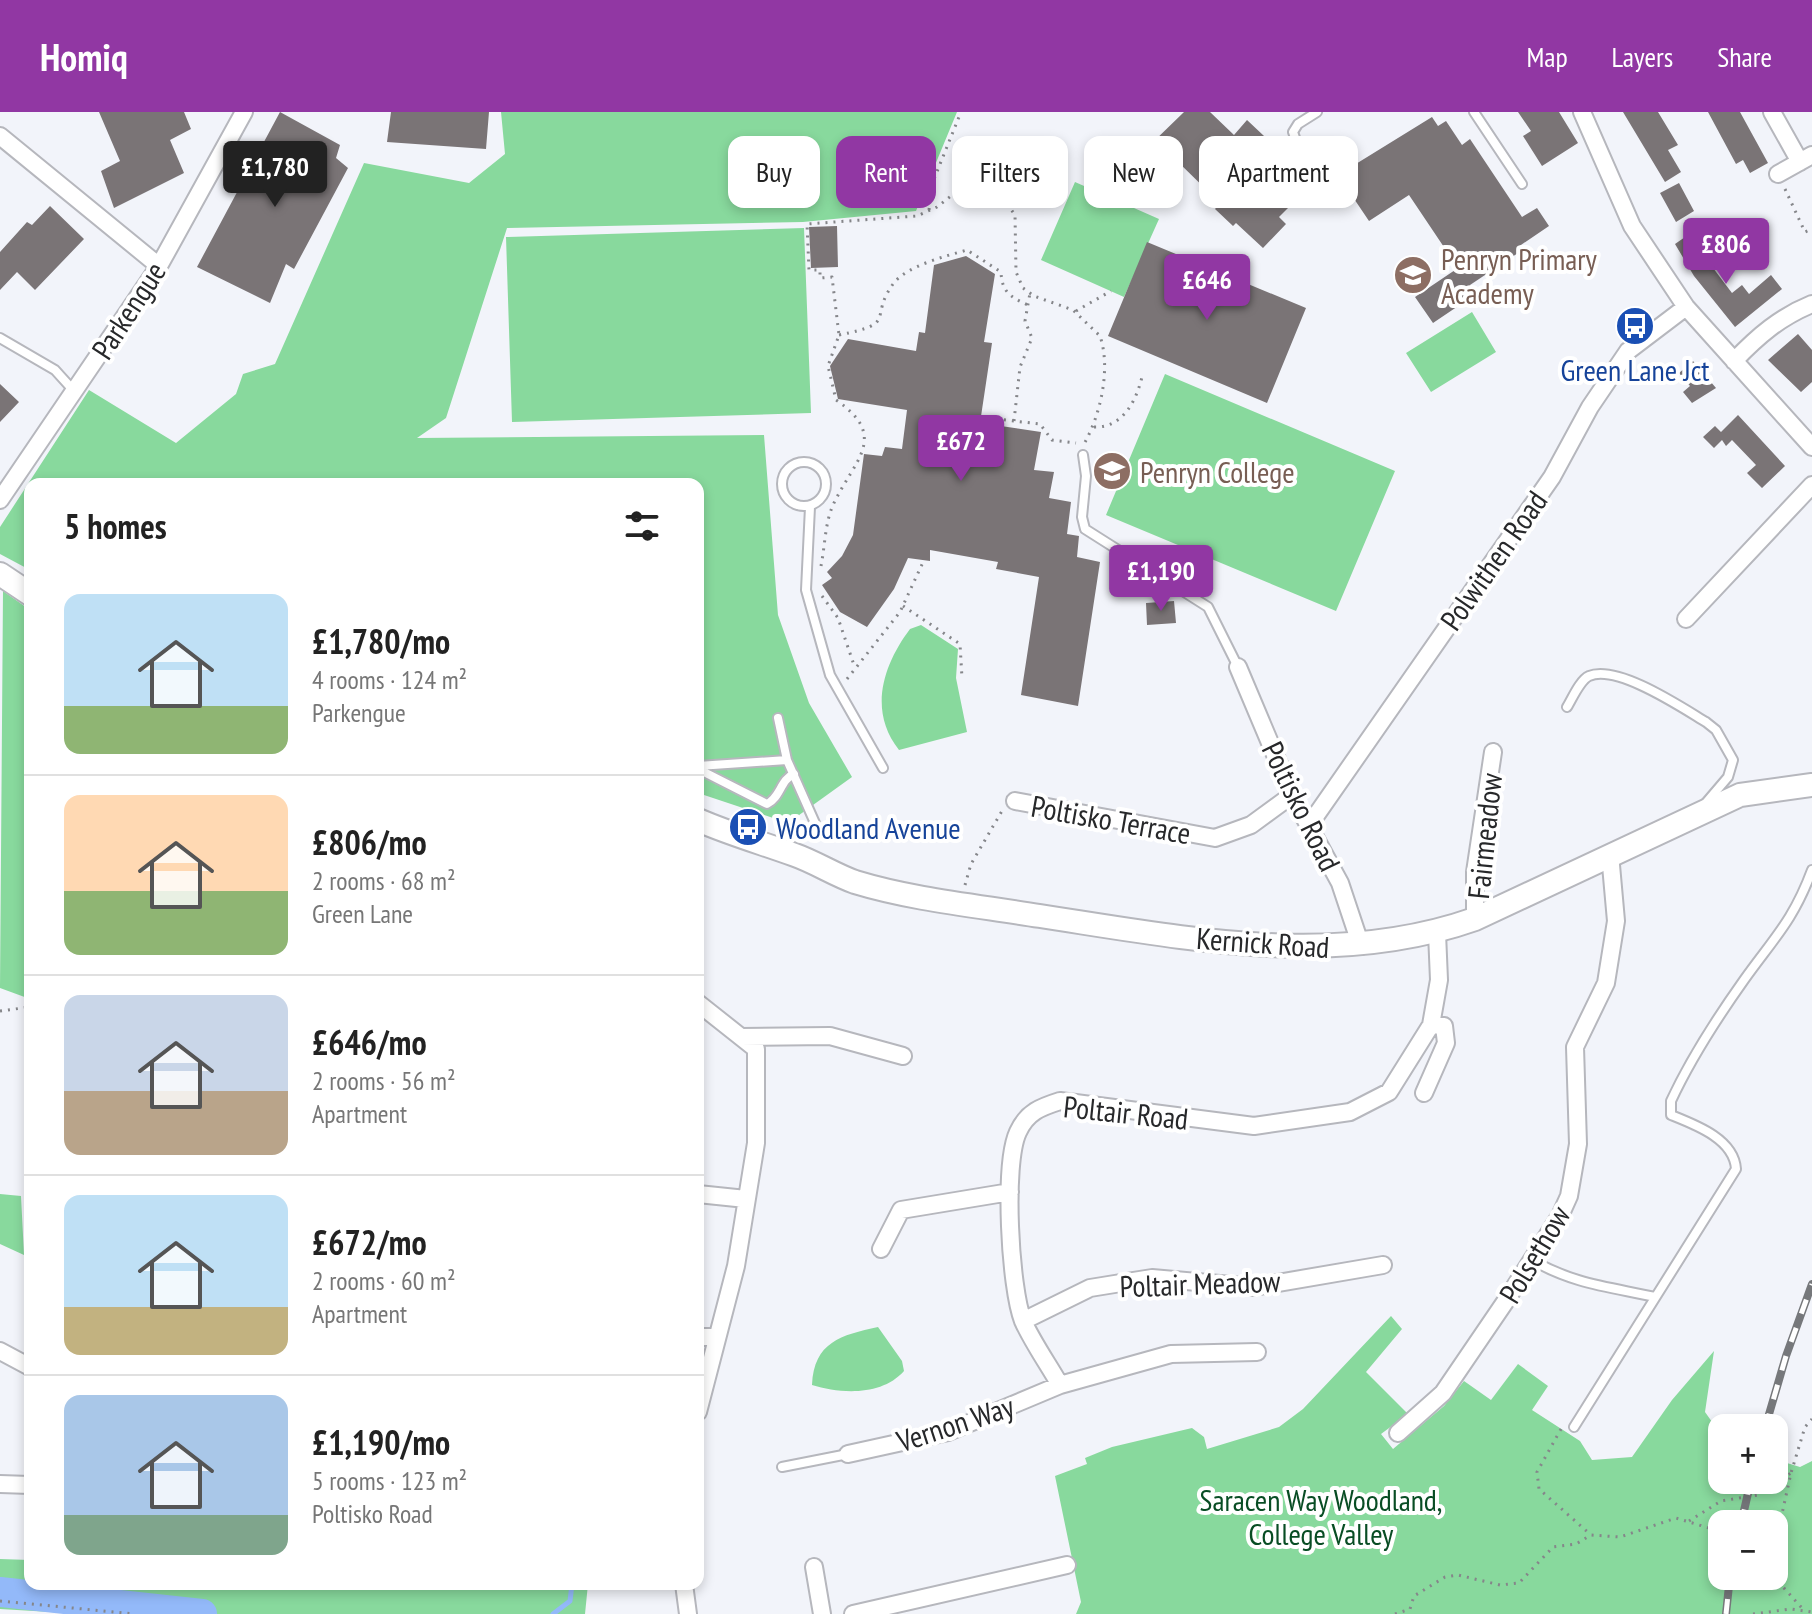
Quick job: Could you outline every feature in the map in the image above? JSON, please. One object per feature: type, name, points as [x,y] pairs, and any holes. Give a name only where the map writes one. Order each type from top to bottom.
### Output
[{"type":"street","name":"Parkengue","points":[[0,500],[159,266],[244,112]]},
{"type":"street","points":[[1582,112],[1632,226],[1686,307],[1812,447]]},
{"type":"street","points":[[1772,112],[1806,158],[1778,174]]},
{"type":"street","points":[[0,136],[159,266]]},
{"type":"street","points":[[1734,361],[1759,335],[1788,314],[1812,304]]},
{"type":"street","name":"Polwithen Road","points":[[1310,824],[1552,477],[1590,407],[1628,351],[1686,307]]},
{"type":"street","points":[[1686,619],[1812,485]]},
{"type":"street","points":[[0,574],[24,590]]},
{"type":"street","name":"Poltisko Road","points":[[1238,667],[1292,795],[1310,824],[1351,909],[1361,946]]},
{"type":"street","name":"Fairmeadow","points":[[1475,919],[1475,872],[1493,752]]},
{"type":"street","name":"Kernick Road","points":[[704,822],[792,854],[854,882],[960,903],[1235,943],[1300,948],[1361,946],[1437,933],[1475,919],[1740,795],[1812,785]]},
{"type":"street","name":"Poltisko Terrace","points":[[1015,801],[1215,838],[1251,825],[1292,795]]},
{"type":"street","name":"Polsethow","points":[[1398,1433],[1443,1393],[1532,1260],[1569,1196],[1578,1144],[1575,1047],[1606,983],[1616,921],[1610,854]]},
{"type":"street","name":"Poltair Road","points":[[1060,1385],[1023,1321],[1014,1287],[1010,1192],[1017,1134],[1033,1110],[1060,1101],[1254,1126],[1350,1112],[1389,1092],[1431,1025],[1439,980],[1437,933]]},
{"type":"street","points":[[704,1008],[756,1049],[756,1143],[736,1266],[706,1337]]},
{"type":"street","points":[[1424,1093],[1446,1043],[1444,1026],[1431,1025]]},
{"type":"street","points":[[741,1037],[830,1036],[903,1056]]},
{"type":"street","points":[[881,1249],[901,1210],[1010,1192]]},
{"type":"street","points":[[704,1195],[746,1199]]},
{"type":"street","name":"Poltair Meadow","points":[[1023,1321],[1090,1288],[1152,1278],[1254,1287],[1383,1265]]},
{"type":"street","points":[[0,1351],[24,1364]]},
{"type":"street","points":[[1060,1385],[1171,1354],[1257,1352]]},
{"type":"street","name":"Vernon Way","points":[[848,1454],[948,1432],[1060,1385]]},
{"type":"street","points":[[0,1484],[24,1485]]},
{"type":"street","points":[[853,1614],[1067,1565]]},
{"type":"street","points":[[814,1567],[822,1614]]},
{"type":"street","points":[[685,1590],[688,1614]]},
{"type":"lane","points":[[1294,136],[1293,132],[1298,124],[1317,112]]},
{"type":"lane","points":[[1474,112],[1522,184]]},
{"type":"lane","points":[[0,338],[55,370],[75,391]]},
{"type":"lane","points":[[1083,455],[1085,529],[1208,607],[1238,667]]},
{"type":"lane","points":[[810,507],[794,505],[783,490],[783,478],[796,463],[808,462],[818,466],[825,476],[827,488],[810,507],[806,590],[830,675],[883,768]]},
{"type":"lane","points":[[1567,707],[1586,677],[1593,675],[1632,680],[1706,722],[1716,730],[1733,760],[1728,777],[1710,796],[1701,812]]},
{"type":"lane","points":[[778,718],[787,760],[815,823]]},
{"type":"lane","points":[[704,767],[787,760]]},
{"type":"lane","points":[[704,770],[767,804],[774,800],[785,778],[794,774]]},
{"type":"lane","points":[[1574,1427],[1736,1169],[1735,1158],[1728,1146],[1671,1115],[1671,1101],[1718,1018],[1782,933],[1800,903],[1812,870]]},
{"type":"lane","points":[[1532,1260],[1560,1277],[1655,1297]]},
{"type":"lane","points":[[782,1467],[848,1454]]},
{"type":"path","points":[[930,212],[932,184],[961,112]]},
{"type":"path","points":[[1778,174],[1805,232],[1812,229]]},
{"type":"path","points":[[820,571],[832,506],[865,444],[865,431],[857,414],[836,400],[828,366],[839,335],[832,277],[820,278],[820,270],[809,270],[807,224],[930,212],[965,185],[978,182],[991,186],[1015,215],[1016,272],[1023,288],[1075,311],[1094,327],[1102,343],[1103,379],[1094,427],[1083,455]]},
{"type":"path","points":[[839,335],[870,329],[878,323],[893,284],[906,272],[967,250],[1001,272],[1002,286],[1011,298],[1028,305]]},
{"type":"path","points":[[1075,311],[1111,291]]},
{"type":"path","points":[[1014,421],[1020,367],[1032,338],[1025,321],[1030,293]]},
{"type":"path","points":[[1094,427],[1114,423],[1126,412],[1137,397],[1142,377]]},
{"type":"path","points":[[988,418],[1040,424],[1052,440],[1077,444]]},
{"type":"path","points":[[840,693],[855,668],[878,644],[903,606],[924,560]]},
{"type":"path","points":[[818,589],[838,618],[855,668]]},
{"type":"path","points":[[903,606],[960,644],[962,678]]},
{"type":"path","points":[[960,903],[971,864],[997,813],[1015,801]]},
{"type":"path","points":[[0,1011],[24,1008]]},
{"type":"path","points":[[1783,1510],[1805,1427],[1812,1419]]},
{"type":"path","points":[[1574,1427],[1564,1423],[1546,1454],[1537,1472],[1539,1489],[1591,1535]]},
{"type":"path","points":[[1689,1521],[1721,1501],[1758,1495],[1791,1473]]},
{"type":"path","points":[[1395,1614],[1410,1609],[1414,1596],[1445,1577],[1481,1578],[1500,1585],[1519,1583],[1553,1547],[1576,1544],[1591,1535],[1620,1537],[1676,1518],[1708,1527]]},
{"type":"path","points":[[1785,1590],[1804,1611]]},
{"type":"path","points":[[0,1601],[135,1614]]},
{"type":"path","points":[[1753,1614],[1812,1612]]},
{"type":"green space","points":[[501,112],[957,112],[936,163],[936,136],[836,136],[836,208],[917,208],[916,211],[803,222],[507,228],[446,418],[417,438],[764,435],[778,615],[809,703],[852,777],[788,823],[704,795],[704,478],[32,478],[89,390],[176,443],[236,394],[243,374],[275,364],[364,163],[469,183],[505,154]]},
{"type":"green space","points":[[1075,182],[1084,186],[1084,208],[1134,208],[1159,219],[1124,297],[1041,260],[1064,208],[1068,208],[1068,198]]},
{"type":"green space","points":[[804,228],[811,413],[512,422],[506,237]]},
{"type":"green space","points":[[1472,312],[1496,352],[1431,392],[1406,353]]},
{"type":"green space","points":[[1165,374],[1395,471],[1336,611],[1106,515]]},
{"type":"green space","points":[[24,490],[24,567],[0,554],[0,527]]},
{"type":"green space","points":[[3,591],[24,606],[24,997],[0,988]]},
{"type":"green space","points":[[921,625],[958,649],[956,678],[967,732],[899,750],[884,720],[883,688],[886,673],[901,643],[910,629]]},
{"type":"green space","points":[[0,1194],[21,1196],[24,1255],[0,1244]]},
{"type":"green space","name":"Saracen Way Woodland, College Valley","points":[[1391,1316],[1402,1329],[1366,1372],[1408,1414],[1381,1434],[1393,1449],[1444,1406],[1464,1381],[1491,1400],[1518,1364],[1548,1386],[1532,1410],[1580,1441],[1592,1460],[1632,1457],[1672,1400],[1714,1351],[1705,1412],[1708,1416],[1708,1494],[1788,1494],[1788,1463],[1800,1467],[1812,1461],[1812,1614],[1076,1614],[1081,1602],[1055,1476],[1087,1464],[1085,1458],[1112,1447],[1192,1428],[1204,1437],[1207,1449],[1279,1427],[1303,1409]]},
{"type":"green space","points":[[878,1327],[902,1361],[904,1371],[895,1379],[861,1391],[812,1385],[814,1370],[824,1350],[852,1333]]},
{"type":"green space","points":[[0,1559],[24,1560],[24,1590],[587,1590],[585,1614],[84,1614],[0,1609]]},
{"type":"building","points":[[99,112],[184,112],[191,129],[170,140],[184,173],[114,208],[101,171],[120,161]]},
{"type":"building","points":[[280,112],[340,145],[336,158],[348,168],[294,269],[286,264],[270,303],[197,267]]},
{"type":"building","points":[[391,112],[489,112],[486,149],[387,142]]},
{"type":"building","points":[[1184,112],[1210,112],[1234,135],[1247,120],[1264,136],[1199,136],[1199,182],[1183,167],[1183,136],[1159,136]]},
{"type":"building","points":[[1518,112],[1559,112],[1578,143],[1542,166],[1523,136],[1531,131]]},
{"type":"building","points":[[1623,112],[1658,112],[1678,145],[1668,150],[1681,172],[1665,182]]},
{"type":"building","points":[[1708,112],[1740,112],[1768,163],[1750,173],[1743,160],[1736,164]]},
{"type":"building","points":[[1432,117],[1438,126],[1446,121],[1462,145],[1470,139],[1522,217],[1537,208],[1549,226],[1518,247],[1521,251],[1470,285],[1476,294],[1433,323],[1415,297],[1458,268],[1409,195],[1369,221],[1358,205],[1358,163]]},
{"type":"building","points":[[1679,183],[1694,211],[1676,222],[1660,193]]},
{"type":"building","points":[[50,206],[84,239],[35,290],[17,272],[0,290],[0,252],[27,222],[32,225]]},
{"type":"building","points":[[1288,208],[1279,217],[1286,224],[1263,248],[1215,209]]},
{"type":"building","points":[[837,226],[838,267],[811,268],[809,227]]},
{"type":"building","points":[[1688,235],[1732,293],[1742,285],[1749,294],[1771,275],[1782,289],[1735,327],[1694,276],[1675,244]]},
{"type":"building","points":[[1147,242],[1306,308],[1267,403],[1108,336]]},
{"type":"building","points":[[966,256],[995,274],[984,342],[992,343],[980,423],[1041,432],[1034,470],[1054,472],[1049,498],[1071,502],[1067,534],[1079,536],[1077,557],[1100,562],[1078,706],[1021,695],[1039,577],[996,569],[998,562],[930,550],[930,561],[908,558],[894,589],[867,627],[840,612],[822,585],[832,578],[827,572],[842,556],[853,535],[864,454],[882,456],[885,447],[902,449],[907,410],[838,399],[830,366],[848,339],[916,351],[919,332],[925,333],[934,265]]},
{"type":"building","points":[[1798,334],[1812,350],[1812,382],[1801,392],[1768,360]]},
{"type":"building","points":[[1693,361],[1716,388],[1692,403],[1683,392],[1690,386],[1679,373]]},
{"type":"building","points":[[0,384],[19,402],[0,422]]},
{"type":"building","points":[[1738,415],[1785,466],[1762,488],[1747,473],[1756,465],[1732,440],[1726,446],[1722,440],[1714,448],[1703,437],[1715,426],[1721,432]]},
{"type":"building","points":[[1174,601],[1176,623],[1147,625],[1146,603]]},
{"type":"waterway","points":[[553,1614],[570,1601],[571,1590]]},
{"type":"waterway","points":[[0,1592],[202,1614]]},
{"type":"railway","points":[[1769,1414],[1812,1284]]},
{"type":"railway","points":[[1744,1510],[1748,1494]]},
{"type":"railway","points":[[1726,1614],[1729,1590]]},
{"type":"place","name":"Penryn Primary Academy","points":[[1413,275]]},
{"type":"place","name":"Green Lane Jct","points":[[1635,326]]},
{"type":"place","name":"Penryn College","points":[[1112,471]]},
{"type":"place","name":"Woodland Avenue","points":[[748,827]]}]
